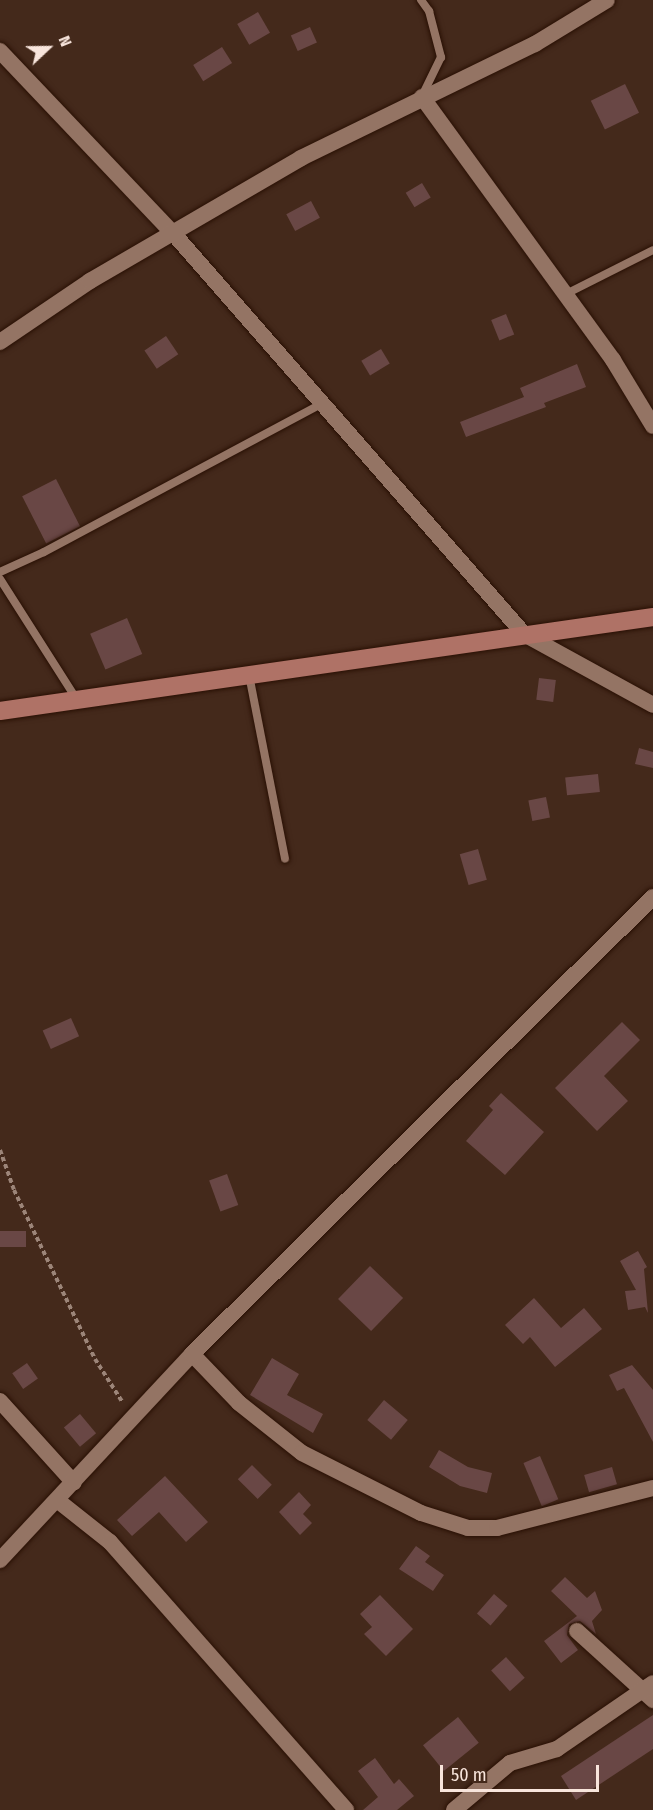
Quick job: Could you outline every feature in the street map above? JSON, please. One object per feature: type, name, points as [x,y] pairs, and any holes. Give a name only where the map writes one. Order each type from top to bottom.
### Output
[{"type":"street","points":[[0,342],[90,281],[301,158],[422,96],[535,44],[607,0]]},
{"type":"street","points":[[0,51],[173,233],[524,634],[653,705]]},
{"type":"street","points":[[422,96],[566,294],[653,426]]},
{"type":"street","points":[[0,711],[653,617]]},
{"type":"street","points":[[0,1560],[192,1354],[653,897]]},
{"type":"street","points":[[192,1354],[239,1403],[302,1453],[421,1513],[468,1528],[497,1528],[653,1488]]},
{"type":"street","points":[[0,1401],[74,1483]]},
{"type":"street","points":[[57,1500],[110,1542],[346,1810]]},
{"type":"street","points":[[454,1810],[510,1763],[557,1749],[649,1691],[577,1631]]},
{"type":"lane","points":[[421,0],[429,11],[441,57],[422,96]]},
{"type":"lane","points":[[566,294],[653,250]]},
{"type":"lane","points":[[0,572],[44,552],[323,402]]},
{"type":"lane","points":[[0,579],[77,700]]},
{"type":"lane","points":[[249,674],[285,858]]},
{"type":"path","points":[[0,1150],[14,1190],[95,1359],[133,1419]]},
{"type":"building","points":[[258,12],[270,33],[249,45],[237,24]]},
{"type":"building","points":[[310,27],[317,43],[298,51],[291,36]]},
{"type":"building","points":[[222,47],[232,63],[203,81],[193,65]]},
{"type":"building","points":[[625,84],[639,113],[605,129],[591,101]]},
{"type":"building","points":[[422,183],[431,198],[414,207],[406,193]]},
{"type":"building","points":[[311,201],[320,218],[295,231],[286,214]]},
{"type":"building","points":[[506,314],[514,334],[499,340],[491,320]]},
{"type":"building","points":[[166,336],[178,354],[157,369],[144,351]]},
{"type":"building","points":[[381,349],[390,364],[370,375],[361,361]]},
{"type":"building","points":[[577,364],[586,387],[544,403],[546,407],[466,437],[460,422],[524,397],[520,388]]},
{"type":"building","points":[[56,479],[80,526],[46,543],[22,496]]},
{"type":"building","points":[[127,618],[142,654],[105,670],[90,634]]},
{"type":"building","points":[[539,678],[556,680],[553,702],[536,700]]},
{"type":"building","points":[[639,748],[653,752],[653,768],[635,764]]},
{"type":"building","points":[[598,774],[600,792],[567,795],[565,777]]},
{"type":"building","points":[[546,797],[550,818],[532,821],[528,800]]},
{"type":"building","points":[[478,849],[487,880],[469,885],[460,854]]},
{"type":"building","points":[[71,1018],[79,1036],[51,1049],[43,1031]]},
{"type":"building","points":[[622,1022],[640,1040],[604,1076],[628,1101],[597,1131],[555,1088]]},
{"type":"building","points":[[501,1093],[544,1132],[505,1175],[466,1141],[493,1110],[489,1106]]},
{"type":"building","points":[[227,1174],[238,1205],[220,1212],[209,1180]]},
{"type":"building","points":[[0,1231],[26,1231],[26,1247],[0,1247]]},
{"type":"building","points":[[638,1251],[647,1267],[644,1269],[648,1313],[645,1307],[628,1310],[625,1291],[636,1290],[620,1261]]},
{"type":"building","points":[[370,1266],[403,1298],[371,1331],[338,1299]]},
{"type":"building","points":[[534,1298],[561,1328],[584,1308],[602,1329],[555,1367],[530,1337],[523,1344],[505,1325]]},
{"type":"building","points":[[272,1358],[299,1374],[287,1395],[323,1414],[313,1433],[250,1395]]},
{"type":"building","points":[[27,1363],[38,1379],[23,1389],[12,1373]]},
{"type":"building","points":[[632,1365],[653,1390],[653,1442],[624,1388],[617,1391],[609,1375]]},
{"type":"building","points":[[384,1400],[408,1420],[391,1440],[367,1420]]},
{"type":"building","points":[[80,1414],[96,1433],[80,1447],[64,1427]]},
{"type":"building","points":[[439,1450],[468,1467],[492,1473],[487,1493],[460,1486],[429,1467]]},
{"type":"building","points":[[540,1456],[558,1499],[542,1506],[523,1463]]},
{"type":"building","points":[[252,1465],[272,1485],[258,1499],[238,1479]]},
{"type":"building","points":[[612,1467],[617,1484],[589,1492],[584,1475]]},
{"type":"building","points":[[165,1476],[208,1522],[186,1542],[159,1512],[132,1536],[117,1520]]},
{"type":"building","points":[[299,1492],[311,1505],[303,1514],[312,1523],[300,1535],[279,1512]]},
{"type":"building","points":[[416,1546],[430,1556],[425,1562],[444,1575],[433,1591],[399,1569]]},
{"type":"building","points":[[565,1577],[587,1598],[595,1591],[602,1610],[592,1621],[596,1634],[580,1621],[569,1624],[567,1635],[578,1650],[561,1663],[544,1641],[577,1616],[551,1591]]},
{"type":"building","points":[[494,1594],[508,1606],[491,1625],[477,1614]]},
{"type":"building","points":[[380,1595],[413,1629],[386,1656],[364,1634],[372,1627],[360,1614]]},
{"type":"building","points":[[506,1657],[525,1678],[510,1691],[491,1670]]},
{"type":"building","points":[[653,1715],[653,1749],[576,1800],[561,1776]]},
{"type":"building","points":[[458,1717],[479,1743],[444,1771],[423,1745]]},
{"type":"building","points":[[375,1758],[394,1784],[399,1779],[414,1796],[397,1810],[363,1810],[378,1797],[358,1771]]}]
